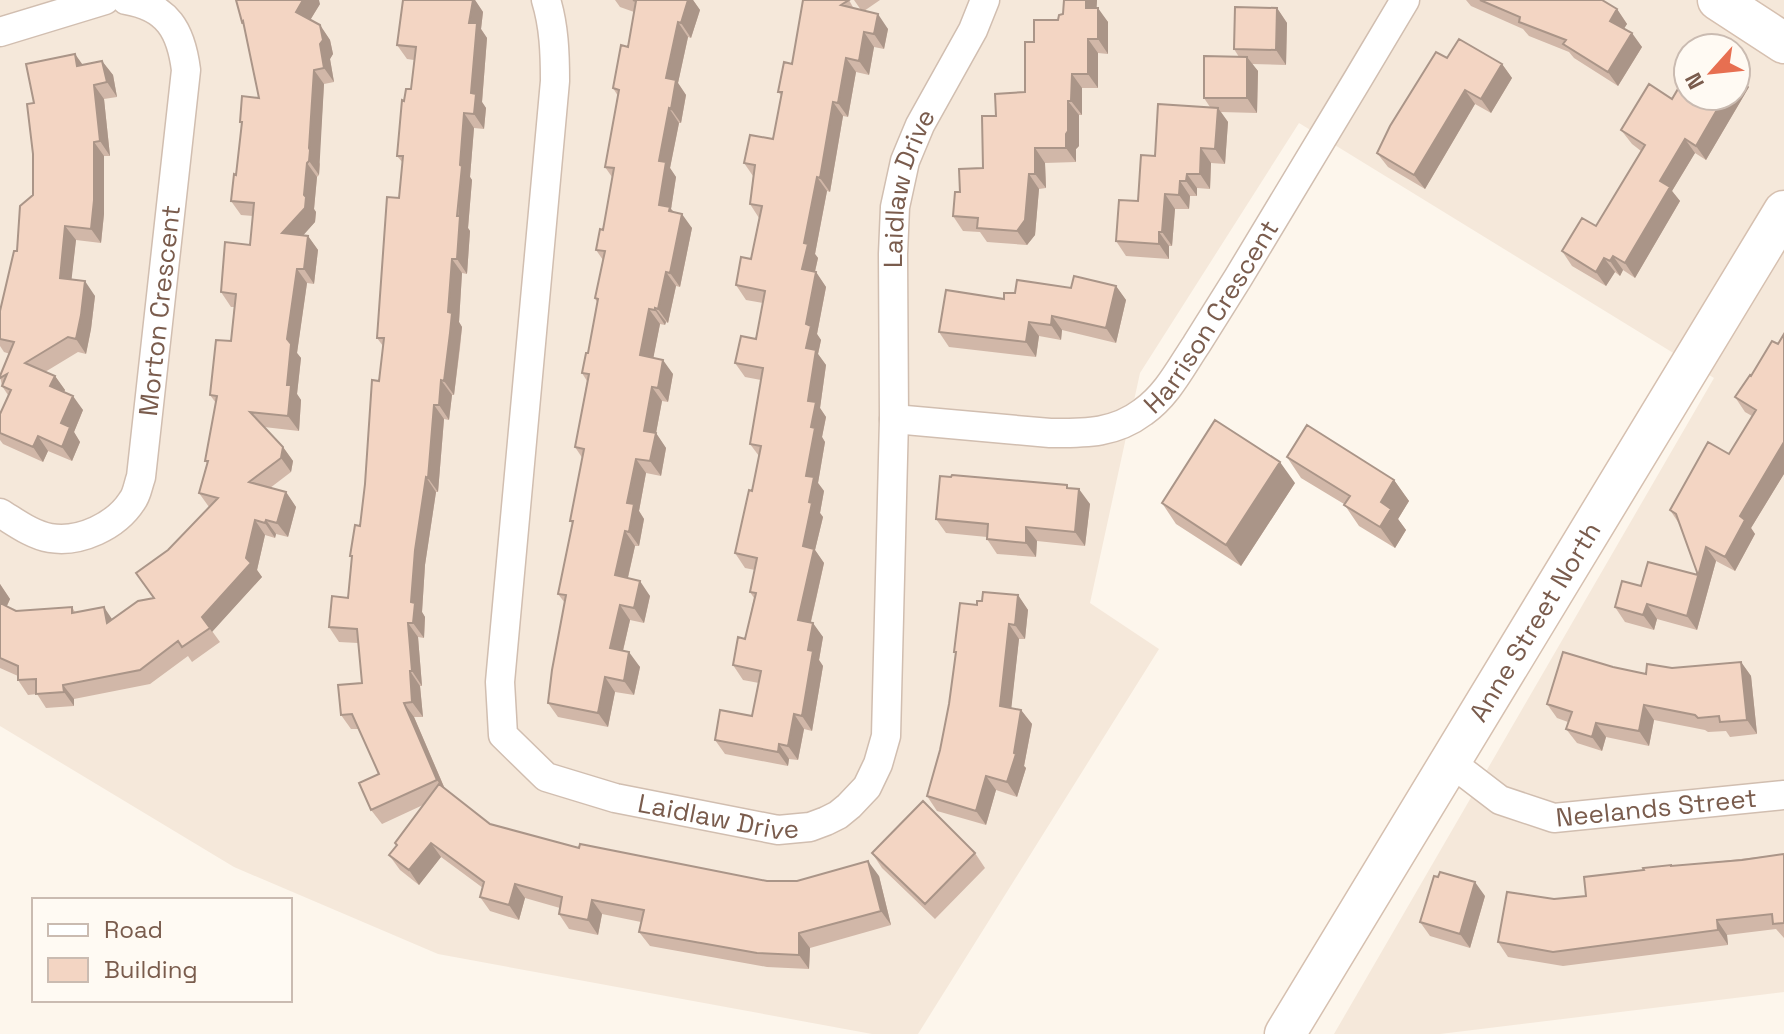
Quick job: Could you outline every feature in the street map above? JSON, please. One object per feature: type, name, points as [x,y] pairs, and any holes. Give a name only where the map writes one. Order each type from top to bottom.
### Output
[{"type":"street","points":[[0,32],[105,0]]},
{"type":"street","name":"Morton Crescent","points":[[0,513],[28,530],[51,538],[77,537],[99,530],[116,519],[133,500],[141,477],[186,70],[183,50],[174,27],[158,12],[139,2],[126,0]]},
{"type":"street","name":"Laidlaw Drive","points":[[546,0],[551,16],[555,81],[500,682],[503,735],[546,777],[615,798],[778,830],[810,827],[838,815],[867,787],[886,736],[894,419],[895,207],[905,161],[920,125],[973,30],[985,0]]},
{"type":"street","name":"Harrison Crescent","points":[[894,419],[1076,433],[1098,432],[1144,412],[1173,381],[1226,298],[1405,0]]},
{"type":"street","points":[[1718,0],[1784,43]]},
{"type":"street","name":"Anne Street North","points":[[1285,1034],[1784,211]]},
{"type":"street","name":"Neelands Street","points":[[1449,761],[1500,800],[1554,818],[1784,795]]},
{"type":"shaded area","points":[[0,0],[1784,0],[1784,992],[1440,1034],[1334,1034],[1714,378],[1299,123],[1140,373],[1090,603],[1159,649],[918,1034],[872,1034],[438,954],[234,867],[0,726]]},
{"type":"building","points":[[236,0],[303,0],[296,12],[320,25],[323,40],[320,44],[324,68],[314,70],[305,208],[282,233],[308,236],[304,269],[297,269],[287,339],[291,344],[288,416],[250,412],[283,447],[281,458],[249,482],[286,492],[277,523],[255,520],[246,558],[251,563],[202,617],[210,628],[182,647],[178,641],[140,670],[63,685],[64,692],[36,694],[36,679],[18,680],[18,666],[0,658],[0,603],[16,611],[72,607],[72,613],[104,607],[107,623],[138,601],[154,598],[136,573],[168,550],[218,498],[199,493],[208,461],[205,461],[217,396],[210,395],[216,340],[231,341],[236,294],[221,292],[225,242],[250,245],[254,203],[231,201],[242,122],[242,96],[259,98]]},
{"type":"building","points":[[403,0],[473,0],[469,23],[477,23],[471,93],[476,94],[474,114],[464,113],[457,259],[452,259],[448,312],[452,313],[450,333],[439,405],[434,405],[428,478],[415,550],[411,602],[415,603],[413,623],[408,623],[412,702],[404,703],[437,780],[371,810],[359,783],[379,774],[352,714],[341,715],[338,685],[362,683],[357,629],[329,627],[332,596],[348,598],[350,556],[355,525],[360,526],[365,484],[372,380],[379,381],[384,338],[377,338],[387,197],[399,198],[403,156],[397,156],[402,100],[406,89],[411,89],[416,47],[397,45]]},
{"type":"building","points":[[633,0],[688,0],[681,23],[678,22],[666,78],[676,80],[659,161],[666,162],[659,205],[682,214],[670,273],[666,272],[658,309],[649,309],[640,355],[663,360],[658,388],[652,387],[644,431],[656,433],[650,461],[636,459],[627,503],[634,504],[629,532],[625,531],[615,575],[640,581],[634,608],[620,605],[610,648],[629,652],[624,681],[605,677],[598,713],[548,703],[566,595],[558,594],[584,449],[575,447],[589,374],[582,373],[605,251],[596,250],[600,229],[603,230],[614,168],[605,167],[619,90],[613,88],[621,45],[628,47],[636,1]]},
{"type":"building","points":[[803,0],[849,0],[841,5],[878,14],[874,34],[864,32],[859,61],[846,58],[838,103],[833,102],[820,178],[817,177],[804,243],[808,244],[802,269],[816,272],[806,324],[811,326],[806,348],[816,350],[808,401],[816,402],[811,427],[815,428],[806,476],[814,477],[803,546],[814,549],[798,620],[813,623],[808,650],[813,651],[802,716],[794,714],[788,746],[779,744],[778,752],[715,740],[720,710],[752,716],[761,671],[733,665],[738,637],[745,639],[756,593],[750,592],[757,558],[735,553],[761,446],[750,444],[763,368],[735,363],[741,336],[756,339],[765,291],[736,285],[741,257],[751,259],[762,206],[750,204],[755,165],[744,163],[750,135],[773,139],[784,62],[792,64]]},
{"type":"building","points":[[1064,0],[1086,0],[1086,8],[1098,8],[1098,39],[1088,39],[1088,74],[1072,74],[1066,148],[1035,148],[1035,174],[1029,174],[1025,220],[1017,231],[977,228],[978,218],[953,216],[955,192],[960,192],[959,169],[983,168],[982,116],[996,116],[995,94],[1025,92],[1025,42],[1034,42],[1034,20],[1058,20],[1059,15],[1063,14]]},
{"type":"building","points":[[1480,0],[1602,0],[1617,9],[1610,21],[1632,33],[1608,72],[1563,44],[1566,40],[1519,22],[1520,17]]},
{"type":"building","points":[[1235,7],[1277,8],[1276,50],[1234,49]]},
{"type":"building","points":[[1459,39],[1502,64],[1481,99],[1465,90],[1414,175],[1377,153],[1436,52],[1447,58]]},
{"type":"building","points":[[75,54],[77,66],[102,61],[107,82],[94,85],[100,141],[94,142],[91,229],[65,226],[60,278],[85,281],[76,339],[68,337],[25,363],[55,376],[50,386],[73,396],[61,423],[70,427],[62,447],[38,436],[33,447],[0,433],[0,414],[11,390],[2,386],[7,374],[0,376],[14,342],[0,339],[0,311],[14,251],[17,251],[20,206],[33,195],[33,154],[27,104],[34,103],[26,64]]},
{"type":"building","points":[[1204,56],[1247,57],[1247,98],[1204,98]]},
{"type":"building","points":[[1649,84],[1672,99],[1672,112],[1716,112],[1696,146],[1685,139],[1660,181],[1670,187],[1625,263],[1613,256],[1610,261],[1604,258],[1596,272],[1562,251],[1582,218],[1596,226],[1645,145],[1621,130]]},
{"type":"building","points":[[1158,104],[1218,108],[1215,149],[1201,148],[1200,174],[1187,174],[1186,181],[1180,181],[1179,195],[1165,194],[1159,244],[1116,241],[1119,200],[1138,201],[1141,155],[1155,156]]},
{"type":"building","points":[[1074,276],[1116,286],[1106,328],[1052,316],[1051,325],[1029,322],[1026,342],[939,332],[946,290],[1004,299],[1004,293],[1015,293],[1017,280],[1071,288]]},
{"type":"building","points":[[1784,334],[1784,442],[1740,516],[1745,520],[1725,557],[1706,547],[1687,616],[1647,604],[1643,615],[1615,607],[1622,581],[1641,586],[1648,562],[1698,575],[1676,514],[1670,510],[1708,442],[1729,454],[1756,410],[1735,397],[1772,341],[1778,344]]},
{"type":"building","points":[[1215,420],[1280,462],[1226,545],[1162,503]]},
{"type":"building","points":[[1307,425],[1394,480],[1381,502],[1391,509],[1380,527],[1344,505],[1350,496],[1287,457]]},
{"type":"building","points":[[940,476],[1067,485],[1067,488],[1079,489],[1075,532],[1026,527],[1026,543],[987,539],[988,524],[936,519]]},
{"type":"building","points":[[983,592],[1018,595],[1015,625],[1009,624],[1000,706],[1021,710],[1016,754],[1007,782],[986,776],[976,811],[927,796],[949,704],[960,603],[977,605],[977,601],[982,601]]},
{"type":"building","points":[[1563,652],[1646,674],[1647,664],[1672,668],[1741,662],[1747,720],[1720,722],[1719,716],[1698,718],[1644,705],[1639,731],[1596,723],[1592,737],[1566,729],[1572,712],[1547,704]]},
{"type":"building","points":[[439,784],[490,824],[579,848],[580,844],[767,881],[797,881],[868,861],[881,911],[799,933],[799,955],[757,953],[639,932],[644,910],[592,900],[588,920],[559,914],[562,897],[515,884],[509,905],[480,897],[484,882],[431,843],[409,870],[389,855]]},
{"type":"building","points":[[923,801],[975,853],[925,904],[872,853]]},
{"type":"building","points":[[1784,854],[1784,923],[1773,924],[1772,914],[1717,920],[1718,930],[1553,952],[1498,942],[1507,892],[1554,899],[1586,896],[1584,877]]},
{"type":"building","points":[[1440,872],[1475,882],[1460,934],[1420,922],[1434,876],[1438,877]]}]
